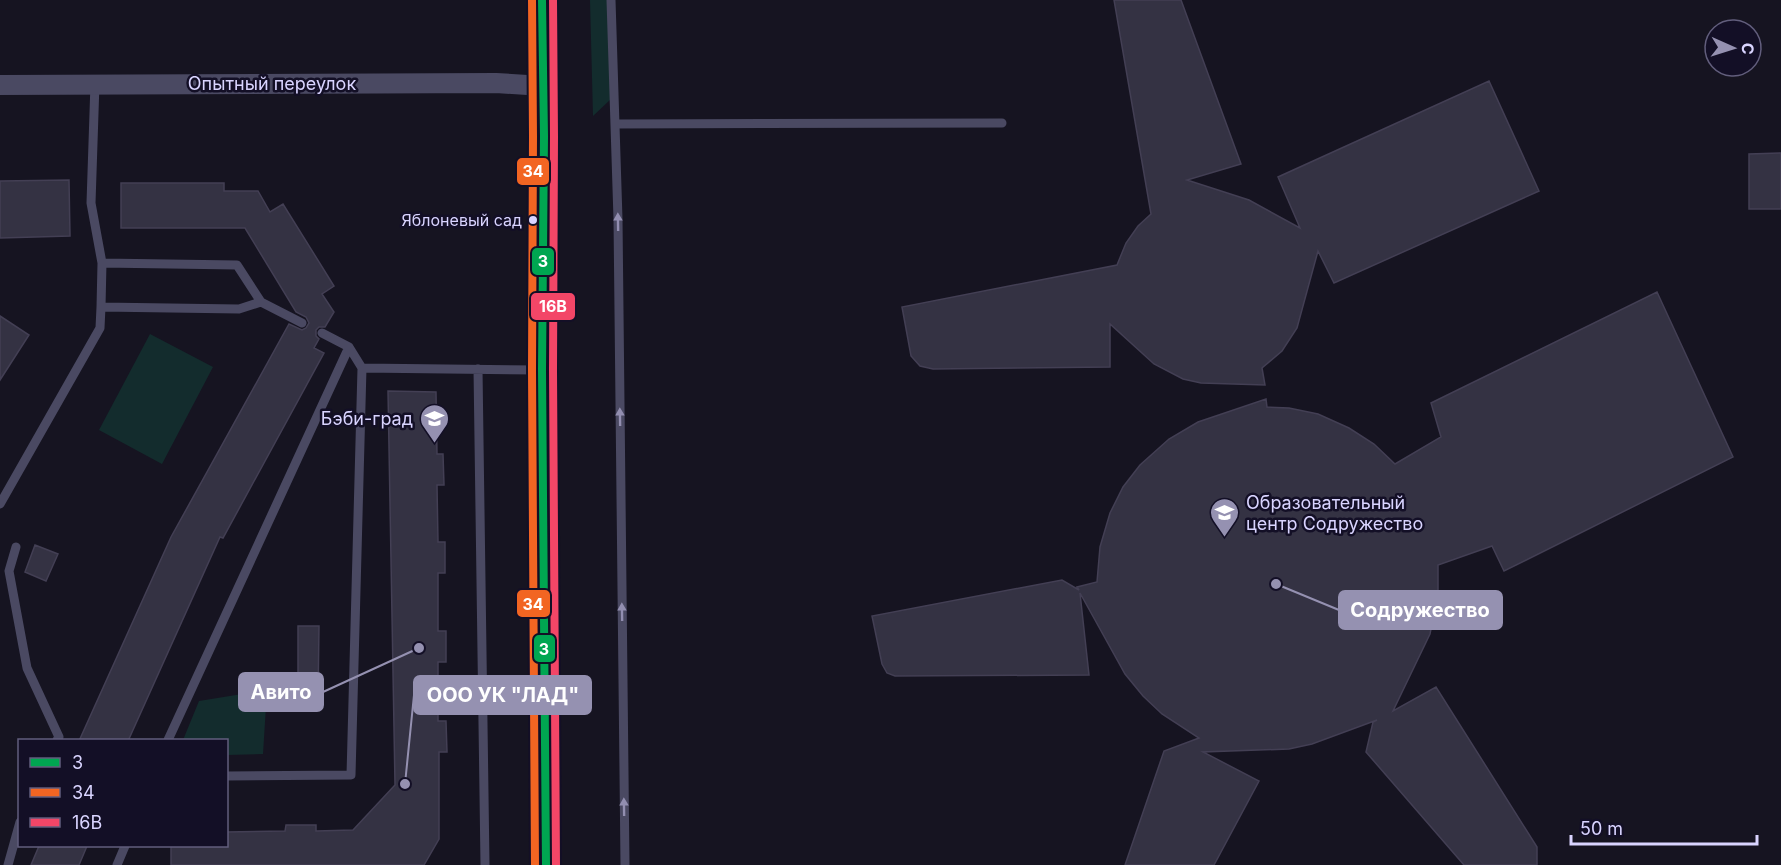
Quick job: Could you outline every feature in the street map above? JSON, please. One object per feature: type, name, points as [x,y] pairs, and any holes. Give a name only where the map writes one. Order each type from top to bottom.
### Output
[{"type":"main road","points":[[542,0],[546,865]]},
{"type":"street","name":"Опытный переулок","points":[[0,85],[496,82],[543,86]]},
{"type":"lane","points":[[611,0],[618,219],[625,865]]},
{"type":"lane","points":[[0,504],[100,328],[102,263],[91,203],[95,83]]},
{"type":"lane","points":[[615,124],[1002,123]]},
{"type":"lane","points":[[102,263],[237,265],[261,302],[302,323]]},
{"type":"lane","points":[[101,308],[239,309],[261,302]]},
{"type":"lane","points":[[228,776],[351,775],[362,368],[349,347],[322,333]]},
{"type":"lane","points":[[169,739],[349,347]]},
{"type":"lane","points":[[362,368],[542,370]]},
{"type":"lane","points":[[478,369],[485,865]]},
{"type":"lane","points":[[16,547],[9,571],[27,668],[58,739]]},
{"type":"lane","points":[[8,865],[18,829]]},
{"type":"lane","points":[[117,865],[125,847]]},
{"type":"green space","points":[[590,0],[609,0],[611,99],[593,116]]},
{"type":"green space","points":[[150,334],[213,367],[162,464],[99,430]]},
{"type":"green space","points":[[267,690],[263,754],[228,755],[228,739],[183,739],[199,701]]},
{"type":"building","points":[[1114,0],[1181,0],[1241,164],[1187,180],[1249,200],[1300,228],[1278,177],[1489,81],[1539,191],[1334,283],[1318,251],[1297,328],[1282,351],[1262,368],[1265,385],[1201,383],[1183,379],[1154,364],[1110,324],[1110,367],[933,369],[920,366],[911,356],[902,307],[1117,265],[1126,243],[1138,226],[1151,214]]},
{"type":"building","points":[[1781,153],[1781,209],[1749,209],[1749,154]]},
{"type":"building","points":[[69,180],[70,236],[0,238],[0,181]]},
{"type":"building","points":[[121,183],[224,183],[224,191],[258,191],[270,212],[283,204],[334,286],[322,294],[334,312],[325,327],[319,327],[316,330],[316,336],[319,339],[314,348],[324,353],[223,538],[220,537],[129,739],[80,739],[171,537],[289,324],[302,330],[309,323],[306,317],[296,312],[245,228],[121,228]]},
{"type":"building","points":[[1657,292],[1733,457],[1504,571],[1492,546],[1438,565],[1438,594],[1430,634],[1393,711],[1436,687],[1537,847],[1537,865],[1464,865],[1366,752],[1373,722],[1377,720],[1312,744],[1289,749],[1203,752],[1259,781],[1214,865],[1125,865],[1164,751],[1199,738],[1162,714],[1143,696],[1125,674],[1080,593],[1089,675],[895,676],[887,673],[882,664],[872,616],[1062,580],[1079,590],[1077,587],[1097,582],[1100,547],[1110,513],[1123,487],[1140,465],[1169,439],[1198,422],[1266,399],[1267,407],[1289,408],[1318,414],[1349,428],[1374,444],[1395,464],[1441,437],[1431,403]]},
{"type":"building","points":[[0,316],[29,335],[0,380]]},
{"type":"building","points":[[388,391],[436,392],[437,454],[443,454],[444,485],[437,485],[438,542],[445,542],[445,573],[438,573],[438,631],[446,631],[446,662],[438,662],[438,721],[446,721],[447,752],[439,752],[439,839],[424,865],[171,865],[171,847],[228,847],[228,832],[285,831],[286,825],[316,825],[316,831],[353,830],[395,785]]},
{"type":"building","points":[[35,545],[58,554],[46,581],[25,572]]},
{"type":"building","points":[[298,626],[319,626],[318,701],[298,701]]},
{"type":"building","points":[[39,847],[87,847],[79,865],[31,865]]},
{"type":"transit line","name":"34","points":[[532,0],[535,865]]},
{"type":"transit line","name":"3","points":[[542,0],[546,865]]},
{"type":"transit line","name":"16В","points":[[553,0],[556,865]]},
{"type":"place","name":"Яблоневый сад","points":[[533,220]]},
{"type":"place","name":"Бэби-град","points":[[434,444]]},
{"type":"place","name":"Образовательный центр Содружество","points":[[1225,538]]},
{"type":"place","name":"Содружество","points":[[1276,584]]},
{"type":"place","name":"Авито","points":[[419,648]]},
{"type":"place","name":"ООО УК \"ЛАД\"","points":[[405,784]]}]
